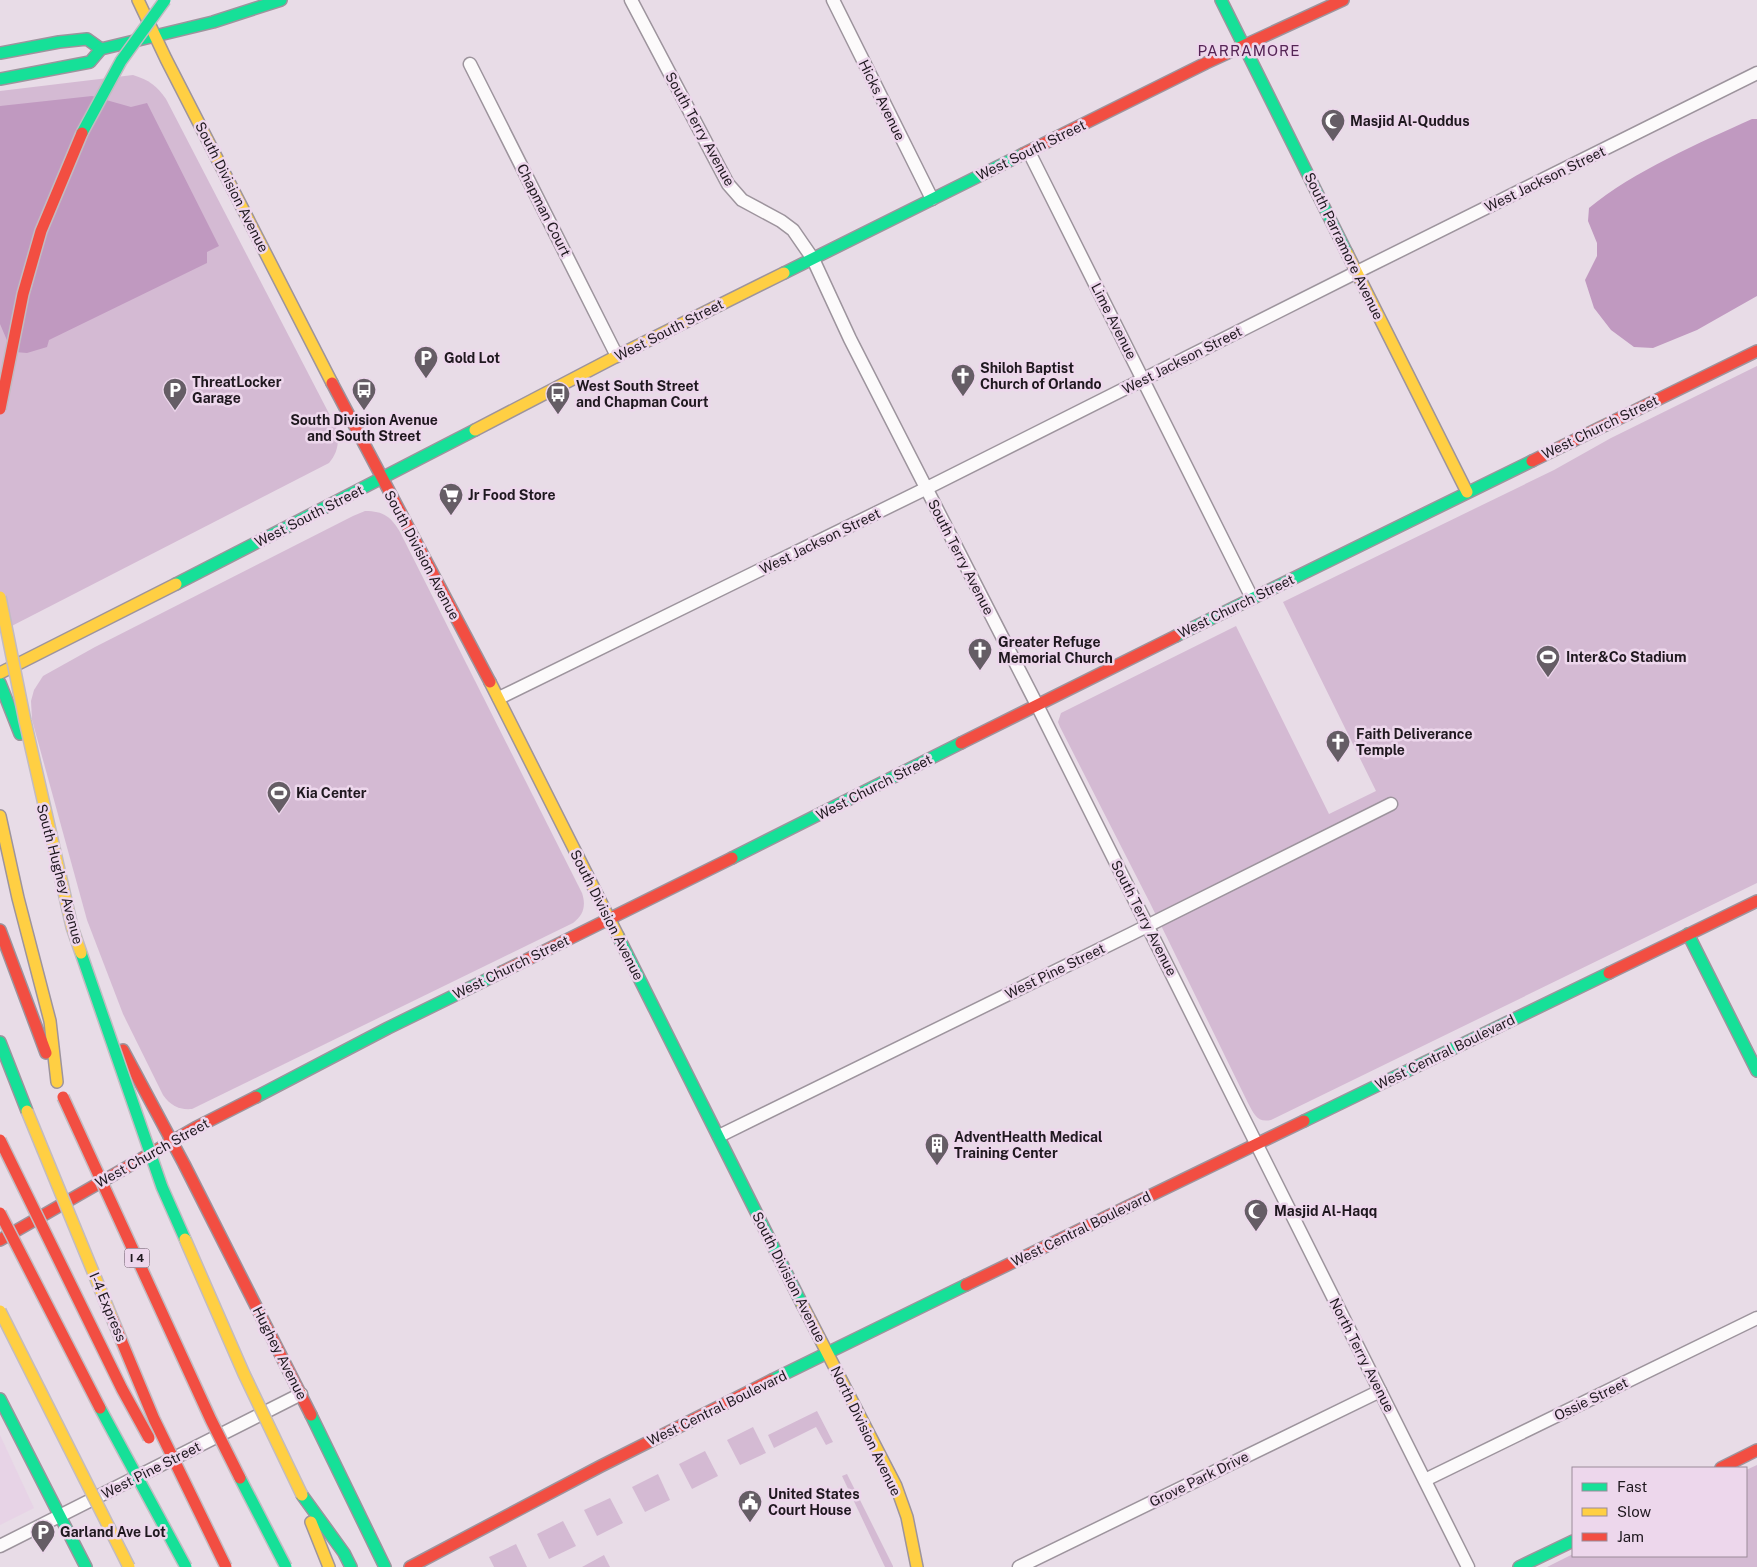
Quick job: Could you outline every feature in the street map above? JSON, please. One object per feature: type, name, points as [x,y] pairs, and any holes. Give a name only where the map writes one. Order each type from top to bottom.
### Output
[{"type":"main road","name":"South Division Avenue","points":[[138,0],[368,453],[499,698],[828,1353]]},
{"type":"main road","points":[[0,410],[22,294],[41,231],[84,129],[116,69],[165,0]]},
{"type":"main road","points":[[0,79],[90,62],[101,49],[214,22],[281,0]]},
{"type":"main road","name":"South Parramore Avenue","points":[[1221,0],[1467,492]]},
{"type":"main road","name":"West South Street","points":[[0,673],[382,479],[617,356],[1244,46],[1343,0]]},
{"type":"main road","points":[[0,53],[87,39],[101,49]]},
{"type":"main road","name":"West Church Street","points":[[0,1240],[171,1141],[388,1028],[1252,598],[1757,351]]},
{"type":"main road","points":[[0,596],[72,927],[81,954],[162,1187],[244,1374],[302,1495],[329,1567]]},
{"type":"main road","name":"South Hughey Avenue","points":[[0,683],[32,769],[67,909],[85,964],[120,1045],[171,1141]]},
{"type":"main road","points":[[0,816],[18,898],[50,1021],[57,1082]]},
{"type":"main road","name":"West Central Boulevard","points":[[410,1567],[600,1466],[828,1353],[1256,1143],[1757,901]]},
{"type":"main road","name":"I 4","points":[[0,930],[63,1097],[211,1420],[286,1567]]},
{"type":"main road","points":[[1688,934],[1757,1071]]},
{"type":"main road","name":"I-4 Express","points":[[0,1042],[154,1419],[224,1567]]},
{"type":"main road","points":[[0,1140],[122,1390],[224,1567]]},
{"type":"main road","name":"Hughey Avenue","points":[[171,1141],[301,1394],[385,1567]]},
{"type":"main road","points":[[0,1213],[74,1359],[186,1567]]},
{"type":"main road","points":[[0,1311],[129,1567]]},
{"type":"main road","name":"North Division Avenue","points":[[828,1353],[896,1486],[907,1517],[917,1567]]},
{"type":"main road","points":[[0,1399],[86,1567]]},
{"type":"main road","points":[[1722,1467],[1757,1450]]},
{"type":"main road","points":[[302,1495],[352,1567]]},
{"type":"main road","points":[[1519,1567],[1572,1540]]},
{"type":"street","name":"South Terry Avenue","points":[[631,0],[728,184],[742,200],[781,221],[793,230],[813,259],[850,340],[1037,705],[1256,1143]]},
{"type":"street","name":"Hicks Avenue","points":[[833,0],[932,200]]},
{"type":"street","name":"Chapman Court","points":[[470,64],[617,356]]},
{"type":"street","name":"West Jackson Street","points":[[499,698],[926,489],[1757,73]]},
{"type":"street","name":"Lime Avenue","points":[[1029,152],[1252,598]]},
{"type":"street","name":"West Pine Street","points":[[719,1136],[1391,804]]},
{"type":"street","name":"North Terry Avenue","points":[[1256,1143],[1468,1567]]},
{"type":"street","name":"Ossie Street","points":[[1425,1480],[1757,1318]]},
{"type":"street","name":"Grove Park Drive","points":[[1019,1567],[1380,1391]]},
{"type":"street","name":"West Pine Street","points":[[0,1546],[301,1394]]},
{"type":"shaded area","points":[[133,75],[152,84],[166,99],[337,429],[337,447],[329,463],[0,632],[0,91]]},
{"type":"shaded area","points":[[92,96],[131,107],[147,103],[219,246],[207,252],[207,263],[49,340],[47,347],[27,353],[15,352],[9,345],[0,324],[0,106]]},
{"type":"shaded area","points":[[1752,119],[1757,119],[1757,296],[1697,330],[1653,348],[1634,347],[1611,330],[1594,308],[1585,280],[1597,256],[1597,243],[1588,221],[1589,208],[1646,170]]},
{"type":"shaded area","points":[[1757,366],[1757,883],[1271,1120],[1259,1119],[1248,1103],[1150,903],[1060,727],[1058,722],[1061,713],[1236,626],[1329,814],[1376,791],[1283,602],[1554,470],[1611,438]]},
{"type":"shaded area","points":[[365,511],[377,512],[386,516],[400,532],[582,893],[583,909],[580,917],[573,923],[192,1109],[179,1108],[172,1105],[163,1095],[123,1014],[87,920],[32,720],[31,701],[34,690],[43,676],[95,647]]},
{"type":"shaded area","points":[[817,1411],[833,1442],[826,1445],[816,1427],[774,1448],[768,1435]]},
{"type":"shaded area","points":[[753,1427],[766,1453],[740,1465],[727,1440]]},
{"type":"shaded area","points":[[0,1435],[34,1508],[0,1525]]},
{"type":"shaded area","points":[[705,1451],[718,1476],[692,1489],[679,1464]]},
{"type":"shaded area","points":[[1757,1465],[1757,1567],[1547,1567],[1572,1554],[1572,1557],[1747,1557],[1747,1470]]},
{"type":"shaded area","points":[[658,1474],[670,1500],[645,1512],[632,1487]]},
{"type":"shaded area","points":[[847,1474],[893,1567],[885,1567],[842,1476]]},
{"type":"shaded area","points":[[610,1498],[623,1523],[597,1536],[584,1510]]},
{"type":"shaded area","points":[[563,1521],[576,1546],[549,1559],[537,1534]]},
{"type":"shaded area","points":[[516,1544],[527,1567],[494,1567],[489,1557]]},
{"type":"shaded area","points":[[604,1555],[610,1567],[582,1567]]},
{"type":"traffic: fast","points":[[82,133],[121,61],[165,0]]},
{"type":"traffic: fast","points":[[0,79],[90,62],[101,49],[213,22],[281,0]]},
{"type":"traffic: fast","points":[[1221,0],[1347,253]]},
{"type":"traffic: fast","points":[[0,53],[87,39],[101,49]]},
{"type":"traffic: fast","points":[[784,273],[1023,154]]},
{"type":"traffic: fast","points":[[176,584],[475,430]]},
{"type":"traffic: fast","points":[[1176,636],[1532,461]]},
{"type":"traffic: fast","points":[[0,683],[20,734]]},
{"type":"traffic: fast","points":[[732,858],[961,743]]},
{"type":"traffic: fast","points":[[1688,934],[1757,1071]]},
{"type":"traffic: fast","points":[[618,936],[802,1304]]},
{"type":"traffic: fast","points":[[81,953],[162,1187],[185,1239]]},
{"type":"traffic: fast","points":[[256,1097],[388,1028],[502,972]]},
{"type":"traffic: fast","points":[[1304,1121],[1609,973]]},
{"type":"traffic: fast","points":[[0,1042],[27,1111]]},
{"type":"traffic: fast","points":[[772,1380],[966,1285]]},
{"type":"traffic: fast","points":[[0,1399],[86,1567]]},
{"type":"traffic: fast","points":[[100,1408],[186,1567]]},
{"type":"traffic: fast","points":[[311,1415],[385,1567]]},
{"type":"traffic: fast","points":[[240,1478],[286,1567]]},
{"type":"traffic: fast","points":[[302,1495],[344,1553],[351,1567]]},
{"type":"traffic: fast","points":[[1519,1567],[1572,1541]]},
{"type":"traffic: slow","points":[[138,0],[166,59],[332,383]]},
{"type":"traffic: slow","points":[[1347,253],[1467,492]]},
{"type":"traffic: slow","points":[[475,430],[617,356],[784,273]]},
{"type":"traffic: slow","points":[[0,673],[176,584]]},
{"type":"traffic: slow","points":[[0,597],[25,721],[72,927],[81,953]]},
{"type":"traffic: slow","points":[[490,682],[618,936]]},
{"type":"traffic: slow","points":[[0,816],[18,898],[50,1021],[57,1082]]},
{"type":"traffic: slow","points":[[27,1111],[112,1318]]},
{"type":"traffic: slow","points":[[185,1239],[244,1374],[302,1495]]},
{"type":"traffic: slow","points":[[802,1304],[896,1486],[907,1517],[917,1567]]},
{"type":"traffic: slow","points":[[0,1311],[129,1567]]},
{"type":"traffic: slow","points":[[311,1522],[329,1567]]},
{"type":"traffic: jam","points":[[1023,154],[1206,63],[1343,0]]},
{"type":"traffic: jam","points":[[0,409],[23,294],[41,231],[82,133]]},
{"type":"traffic: jam","points":[[1532,461],[1757,351]]},
{"type":"traffic: jam","points":[[332,383],[490,682]]},
{"type":"traffic: jam","points":[[961,743],[1176,636]]},
{"type":"traffic: jam","points":[[502,972],[732,858]]},
{"type":"traffic: jam","points":[[1609,973],[1757,901]]},
{"type":"traffic: jam","points":[[0,930],[46,1053]]},
{"type":"traffic: jam","points":[[123,1050],[184,1164],[311,1415]]},
{"type":"traffic: jam","points":[[63,1097],[211,1420],[240,1478]]},
{"type":"traffic: jam","points":[[0,1240],[195,1128],[256,1097]]},
{"type":"traffic: jam","points":[[966,1285],[1304,1121]]},
{"type":"traffic: jam","points":[[0,1140],[122,1389],[149,1438]]},
{"type":"traffic: jam","points":[[0,1213],[100,1408]]},
{"type":"traffic: jam","points":[[112,1318],[154,1419],[226,1567]]},
{"type":"traffic: jam","points":[[410,1567],[601,1466],[772,1380]]},
{"type":"traffic: jam","points":[[1723,1467],[1757,1450]]},
{"type":"place","name":"Masjid Al-Quddus","points":[[1333,142]]},
{"type":"place","name":"Gold Lot","points":[[426,379]]},
{"type":"place","name":"Shiloh Baptist Church of Orlando","points":[[963,397]]},
{"type":"place","name":"ThreatLocker Garage","points":[[175,411]]},
{"type":"place","name":"South Division Avenue and South Street","points":[[364,411]]},
{"type":"place","name":"West South Street and Chapman Court","points":[[558,415]]},
{"type":"place","name":"Jr Food Store","points":[[451,516]]},
{"type":"place","name":"Greater Refuge Memorial Church","points":[[980,671]]},
{"type":"place","name":"Inter&Co Stadium","points":[[1548,678]]},
{"type":"place","name":"Faith Deliverance Temple","points":[[1338,763]]},
{"type":"place","name":"Kia Center","points":[[279,814]]},
{"type":"place","name":"AdventHealth Medical Training Center","points":[[937,1166]]},
{"type":"place","name":"Masjid Al-Haqq","points":[[1256,1232]]},
{"type":"place","name":"United States Court House","points":[[750,1523]]},
{"type":"place","name":"Garland Ave Lot","points":[[43,1553]]},
{"type":"district","name":"PARRAMORE","points":[[1249,50]]}]
